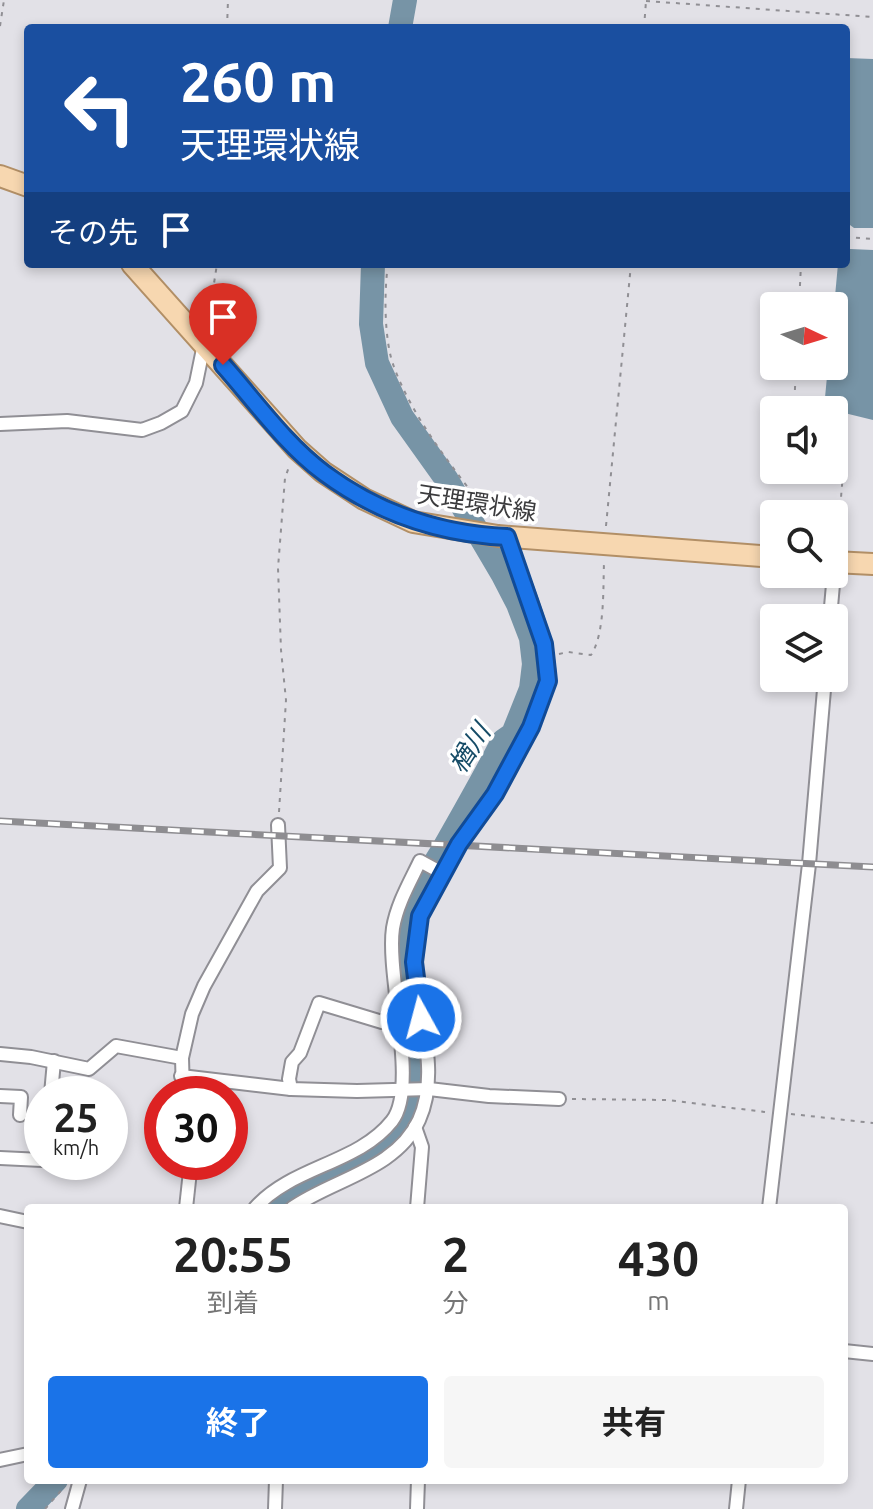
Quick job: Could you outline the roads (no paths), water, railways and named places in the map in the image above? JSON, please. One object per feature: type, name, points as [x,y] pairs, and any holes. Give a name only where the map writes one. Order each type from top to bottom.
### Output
[{"type":"main road","points":[[0,176],[24,185]]},
{"type":"main road","name":"天理環状線","points":[[136,268],[297,449],[323,472],[364,499],[413,522],[502,537],[760,556]]},
{"type":"main road","points":[[848,563],[873,564]]},
{"type":"street","points":[[0,424],[67,421],[142,430],[161,423],[182,411],[196,383],[204,344]]},
{"type":"street","points":[[300,1204],[375,1166],[401,1145],[415,1127],[427,1089],[414,962],[420,916],[459,844],[495,794],[531,727],[548,681],[544,644],[502,537]]},
{"type":"street","points":[[770,1204],[809,864],[824,692]]},
{"type":"street","points":[[181,1076],[192,1014],[204,986],[257,891],[280,868],[278,825]]},
{"type":"street","points":[[259,1204],[287,1181],[364,1145],[395,1118],[404,1090],[391,958],[393,928],[420,861],[442,873]]},
{"type":"street","points":[[291,1089],[292,1062],[300,1053],[319,1003],[382,1022],[421,1018]]},
{"type":"street","points":[[0,1054],[89,1069],[116,1046],[182,1058]]},
{"type":"street","points":[[53,1076],[54,1061]]},
{"type":"street","points":[[248,1084],[291,1089],[427,1089],[559,1099]]},
{"type":"street","points":[[0,1096],[21,1097],[20,1115]]},
{"type":"street","points":[[415,1127],[422,1147],[417,1204]]},
{"type":"street","points":[[0,1158],[24,1159]]},
{"type":"street","points":[[186,1204],[189,1180]]},
{"type":"street","points":[[0,1216],[24,1221]]},
{"type":"street","points":[[848,1351],[873,1354]]},
{"type":"street","points":[[0,1460],[24,1455]]},
{"type":"street","points":[[72,1509],[79,1484]]},
{"type":"street","points":[[275,1509],[276,1484]]},
{"type":"street","points":[[417,1509],[418,1484]]},
{"type":"street","points":[[736,1509],[739,1484]]},
{"type":"water","points":[[850,58],[873,59],[873,228],[854,228],[850,225]]},
{"type":"water","points":[[850,249],[873,250],[873,420],[848,414],[848,396],[825,396],[827,380],[848,380],[848,292],[835,292],[838,268],[850,268]]},
{"type":"waterway","name":"楢川","points":[[401,24],[405,0]]},
{"type":"waterway","name":"楢川","points":[[272,1204],[306,1180],[355,1161],[385,1145],[408,1114],[416,1089],[417,1062],[405,979],[403,951],[406,924],[422,884],[503,741],[513,734],[531,689],[534,664],[531,638],[503,575],[447,480],[402,417],[377,363],[371,324],[373,268]]},
{"type":"waterway","name":"楢川","points":[[28,1509],[52,1484]]},
{"type":"railway","points":[[0,821],[873,867]]}]
